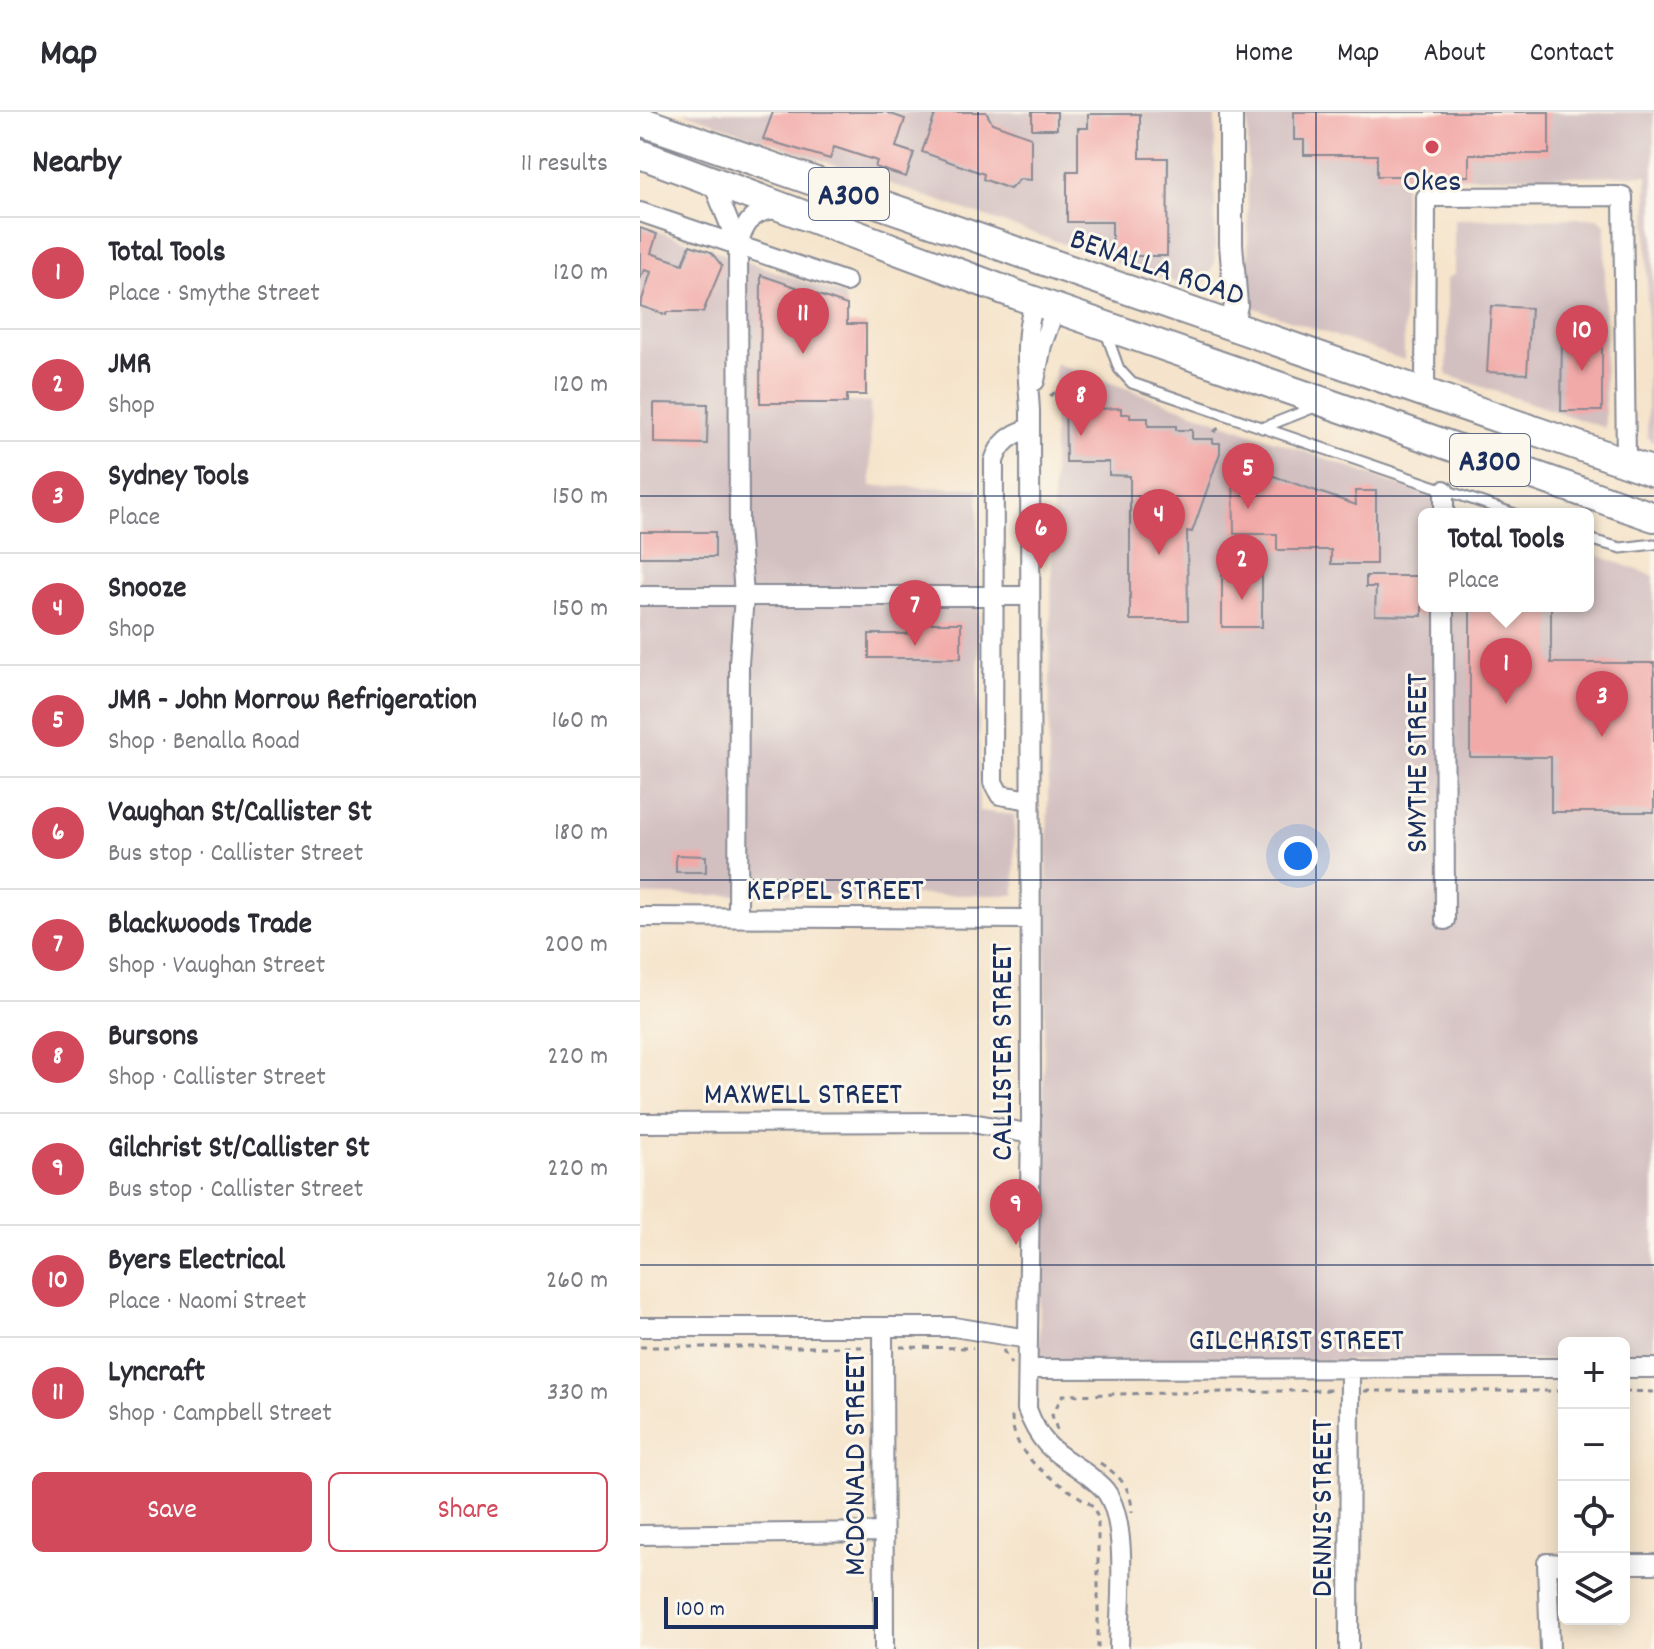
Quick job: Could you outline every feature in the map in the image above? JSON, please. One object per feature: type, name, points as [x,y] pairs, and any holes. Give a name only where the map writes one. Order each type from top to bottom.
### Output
[{"type":"highway","name":"BENALLA ROAD","points":[[640,121],[1654,472]]},
{"type":"highway","name":"A300","points":[[640,154],[1103,326],[1654,517]]},
{"type":"highway","points":[[777,169],[769,180],[782,207]]},
{"type":"highway","points":[[1045,305],[1058,267]]},
{"type":"highway","points":[[1208,362],[1224,324]]},
{"type":"street","points":[[1224,324],[1231,244],[1231,112]]},
{"type":"street","points":[[712,181],[738,245]]},
{"type":"street","points":[[1425,394],[1426,197],[1623,196],[1626,463]]},
{"type":"street","points":[[738,917],[738,245],[743,228],[760,212],[782,207]]},
{"type":"street","points":[[640,212],[846,282]]},
{"type":"street","name":"CALLISTER STREET","points":[[1045,305],[1027,346],[1030,419],[1031,1126],[1028,1331],[1020,1372],[1027,1409],[1037,1435],[1064,1462],[1103,1487],[1116,1508],[1119,1649]]},
{"type":"street","points":[[1030,419],[1000,445],[994,461],[992,596],[993,782],[1000,795],[1030,800]]},
{"type":"street","points":[[1444,490],[1444,508]]},
{"type":"street","points":[[640,596],[1030,596]]},
{"type":"street","name":"SMYTHE STREET","points":[[1444,612],[1445,920]]},
{"type":"street","name":"KEPPEL STREET","points":[[640,917],[1030,919]]},
{"type":"street","name":"MAXWELL STREET","points":[[640,1123],[967,1122],[1031,1126]]},
{"type":"street","points":[[640,1327],[954,1327],[1028,1331]]},
{"type":"street","name":"MCDONALD STREET","points":[[883,1327],[884,1649]]},
{"type":"street","name":"GILCHRIST STREET","points":[[1020,1372],[1350,1367],[1558,1368]]},
{"type":"street","name":"DENNIS STREET","points":[[1349,1649],[1350,1367]]},
{"type":"street","points":[[1630,1368],[1654,1368]]},
{"type":"street","points":[[640,1535],[882,1532]]},
{"type":"street","points":[[1550,1649],[1555,1564]]},
{"type":"street","points":[[1630,1564],[1654,1564]]},
{"type":"lane","points":[[1103,326],[1119,369],[1132,383],[1497,508]]},
{"type":"lane","points":[[1261,428],[1326,403]]},
{"type":"lane","points":[[1594,541],[1621,548],[1654,544]]},
{"type":"path","points":[[1050,396],[1069,383]]},
{"type":"path","points":[[640,1347],[987,1348]]},
{"type":"path","points":[[1001,1348],[1020,1372]]},
{"type":"path","points":[[1058,1435],[1052,1415],[1063,1395],[1332,1389],[1350,1394],[1370,1390],[1558,1391]]},
{"type":"path","points":[[1630,1391],[1654,1392]]},
{"type":"path","points":[[1012,1415],[1015,1437],[1023,1453],[1093,1506],[1098,1518],[1098,1649]]},
{"type":"path","points":[[1095,1459],[1119,1475],[1132,1497],[1133,1527]]},
{"type":"shaded area","points":[[683,112],[1215,112],[1215,262],[1206,281],[1194,289]]},
{"type":"shaded area","points":[[1248,112],[1654,112],[1654,444],[1647,436],[1647,175],[1404,178],[1404,360],[1255,308],[1248,299]]},
{"type":"shaded area","points":[[1597,218],[1605,224],[1605,428],[1447,375],[1447,278],[1454,275],[1454,219]]},
{"type":"shaded area","points":[[640,225],[843,295],[847,305],[847,402],[870,402],[871,486],[978,488],[979,811],[1014,815],[1015,895],[640,895]]},
{"type":"shaded area","points":[[1055,363],[1463,508],[1418,508],[1418,612],[1594,612],[1594,554],[1654,576],[1654,1359],[1630,1360],[1630,1337],[1558,1337],[1558,1360],[1039,1362]]},
{"type":"building","points":[[773,112],[886,112],[905,119],[896,147],[914,153],[906,177],[875,167],[877,161],[834,147],[830,159],[763,139]]},
{"type":"building","points":[[936,112],[986,112],[992,123],[1031,137],[1031,180],[1020,179],[1010,189],[983,179],[984,174],[922,152]]},
{"type":"building","points":[[1032,112],[1057,112],[1057,129],[1032,129]]},
{"type":"building","points":[[1294,112],[1549,112],[1549,154],[1469,154],[1469,176],[1377,176],[1377,155],[1304,155],[1304,140],[1294,140]]},
{"type":"building","points":[[1088,114],[1140,114],[1140,158],[1168,158],[1167,256],[1112,256],[1112,222],[1067,222],[1067,171],[1078,171],[1078,128],[1088,128]]},
{"type":"building","points":[[640,228],[657,234],[651,253],[683,264],[690,245],[711,252],[722,266],[703,312],[667,312],[666,315],[640,306],[651,272],[645,270],[640,278]]},
{"type":"building","points":[[761,275],[847,305],[847,324],[866,324],[866,395],[847,395],[847,403],[760,403]]},
{"type":"building","points":[[1491,306],[1531,308],[1527,374],[1487,372]]},
{"type":"building","points":[[1562,331],[1602,331],[1602,411],[1561,411]]},
{"type":"building","points":[[1065,397],[1097,398],[1097,409],[1121,408],[1121,414],[1130,414],[1130,418],[1148,418],[1148,426],[1176,426],[1176,430],[1192,430],[1192,439],[1213,439],[1213,443],[1220,443],[1220,453],[1192,532],[1187,531],[1188,620],[1130,620],[1130,476],[1109,475],[1109,462],[1066,462]]},
{"type":"building","points":[[654,403],[708,404],[707,444],[654,443]]},
{"type":"building","points":[[1242,460],[1262,460],[1262,472],[1356,505],[1355,491],[1376,491],[1376,564],[1331,564],[1331,550],[1277,550],[1277,534],[1234,534],[1233,469]]},
{"type":"building","points":[[640,532],[715,532],[715,557],[640,557]]},
{"type":"building","points":[[1222,574],[1262,574],[1262,627],[1222,627]]},
{"type":"building","points":[[1366,576],[1418,576],[1418,612],[1422,612],[1422,616],[1375,615],[1376,587],[1366,587]]},
{"type":"building","points":[[1470,612],[1551,612],[1551,663],[1654,663],[1654,812],[1551,812],[1551,757],[1470,757]]},
{"type":"building","points":[[908,623],[961,623],[961,658],[869,658],[869,634],[908,634]]},
{"type":"building","points":[[676,855],[706,856],[706,872],[676,872]]},
{"type":"place","name":"Okes","points":[[1432,147]]},
{"type":"place","name":"Lyncraft","points":[[803,354]]},
{"type":"place","name":"Byers Electrical","points":[[1582,371]]},
{"type":"place","name":"Bursons","points":[[1081,436]]},
{"type":"place","name":"JMR - John Morrow Refrigeration","points":[[1248,509]]},
{"type":"place","name":"Snooze","points":[[1159,555]]},
{"type":"place","name":"Vaughan St/Callister St","points":[[1041,569]]},
{"type":"place","name":"JMR","points":[[1242,600]]},
{"type":"place","name":"Blackwoods Trade","points":[[915,646]]},
{"type":"place","name":"Total Tools","points":[[1506,704]]},
{"type":"place","name":"Sydney Tools","points":[[1602,737]]},
{"type":"place","name":"Gilchrist St/Callister St","points":[[1016,1245]]}]
